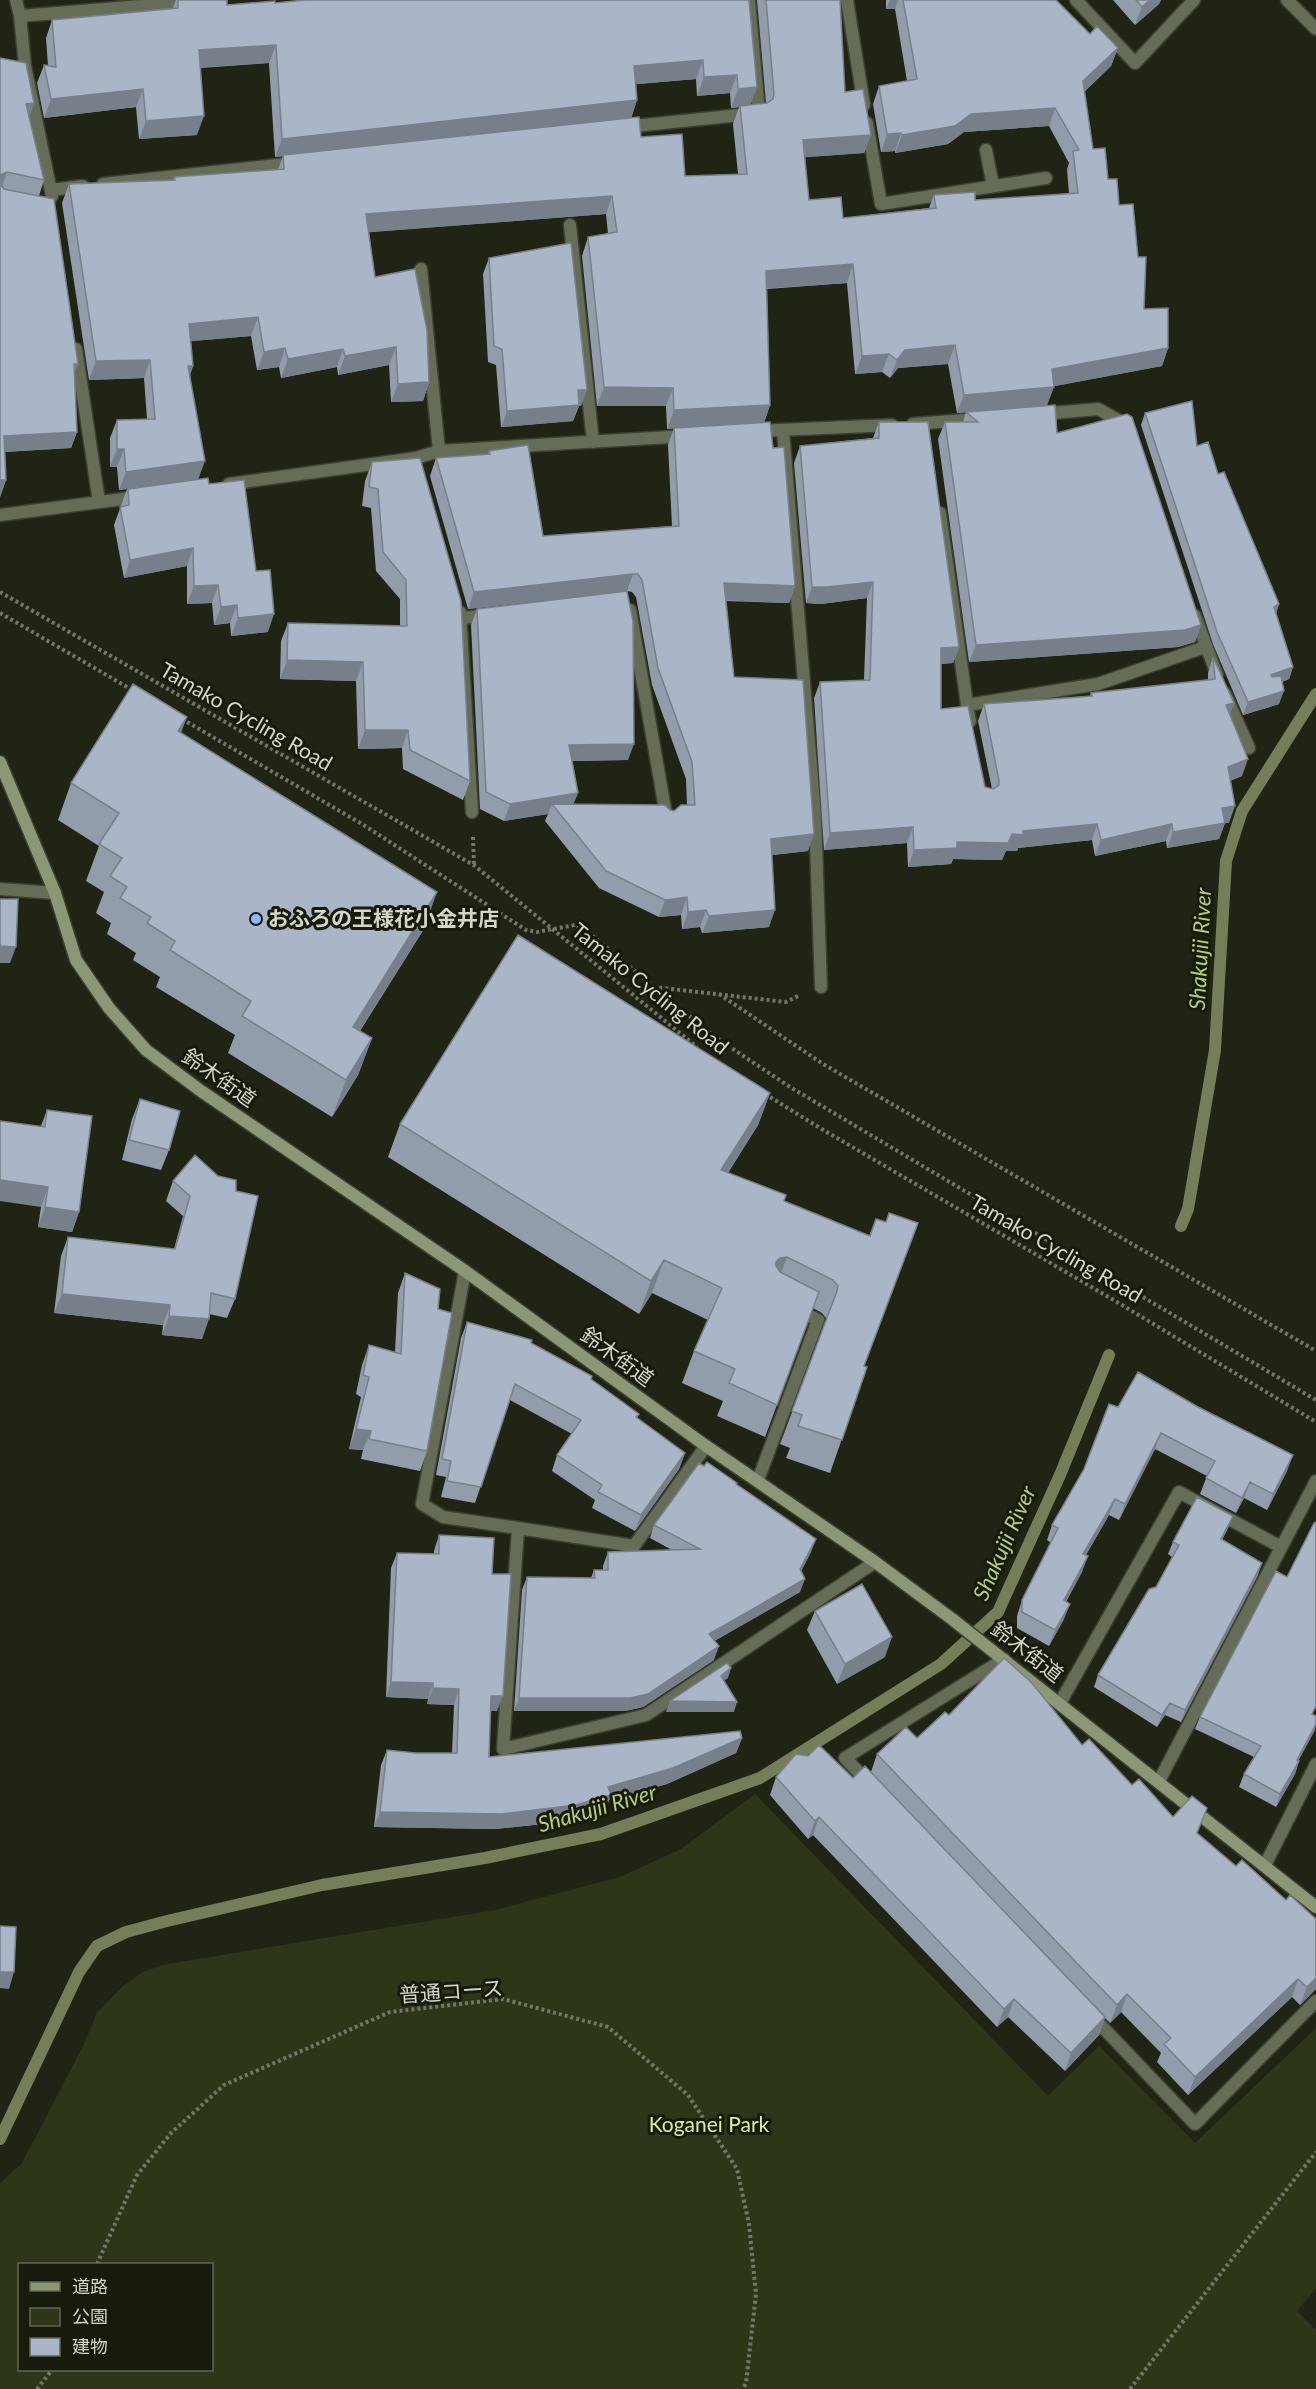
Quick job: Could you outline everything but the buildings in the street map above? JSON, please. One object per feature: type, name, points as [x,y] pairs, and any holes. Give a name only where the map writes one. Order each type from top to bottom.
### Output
[{"type":"street","points":[[16,0],[20,16],[25,66],[51,190],[49,208]]},
{"type":"street","points":[[20,16],[213,0]]},
{"type":"street","points":[[617,128],[759,113],[749,0]]},
{"type":"street","points":[[847,0],[880,204],[1046,178]]},
{"type":"street","points":[[1076,0],[1135,63],[1194,0]]},
{"type":"street","points":[[1287,0],[1316,28]]},
{"type":"street","points":[[8,63],[25,66]]},
{"type":"street","points":[[986,150],[993,186]]},
{"type":"street","points":[[51,190],[310,162]]},
{"type":"street","points":[[570,225],[593,442]]},
{"type":"street","points":[[422,269],[439,451]]},
{"type":"street","points":[[74,338],[99,502]]},
{"type":"street","points":[[1030,415],[1098,409],[1132,428],[1136,439]]},
{"type":"street","points":[[748,432],[929,429],[996,418]]},
{"type":"street","points":[[783,430],[815,815],[821,987]]},
{"type":"street","points":[[216,486],[418,463],[439,451],[700,435]]},
{"type":"street","points":[[0,515],[146,496]]},
{"type":"street","points":[[939,506],[972,728]]},
{"type":"street","points":[[455,595],[462,618],[472,812]]},
{"type":"street","points":[[628,599],[667,820]]},
{"type":"street","points":[[1191,603],[1205,647],[1249,748]]},
{"type":"street","points":[[462,618],[497,614]]},
{"type":"street","points":[[967,705],[1098,684],[1205,647]]},
{"type":"street","name":"鈴木街道","points":[[0,762],[55,893],[76,960],[109,1008],[146,1050],[465,1271],[706,1446],[875,1562],[1060,1703],[1316,1907]]},
{"type":"street","points":[[0,889],[55,893]]},
{"type":"street","points":[[465,1271],[422,1504],[443,1517],[633,1546],[706,1446]]},
{"type":"street","points":[[758,1480],[818,1320],[790,1306]]},
{"type":"street","points":[[1159,1781],[1316,1481]]},
{"type":"street","points":[[1060,1703],[1179,1492],[1281,1547]]},
{"type":"street","points":[[518,1528],[503,1749],[646,1715],[875,1562]]},
{"type":"street","points":[[878,1792],[845,1758],[999,1656]]},
{"type":"street","points":[[1265,1865],[1316,1764]]},
{"type":"street","points":[[1081,2005],[1195,2124],[1316,2001]]},
{"type":"path","name":"Tamako Cycling Road","points":[[0,592],[475,866],[702,1052]]},
{"type":"path","points":[[0,613],[141,695]]},
{"type":"path","points":[[182,718],[362,824],[526,930],[537,932],[575,925],[589,933],[715,1037],[790,1087],[1199,1328],[1316,1400]]},
{"type":"path","points":[[654,987],[786,1002],[821,987]]},
{"type":"path","points":[[719,994],[822,1064],[1316,1351]]},
{"type":"path","name":"Tamako Cycling Road","points":[[764,1093],[1316,1422]]},
{"type":"path","name":"普通コース","points":[[98,2263],[137,2175],[171,2133],[224,2085],[390,2012],[502,1999],[608,2027],[688,2095],[737,2169],[749,2224],[756,2294],[746,2383],[743,2389]]},
{"type":"path","points":[[1130,2389],[1316,2152]]},
{"type":"path","points":[[37,2389],[51,2371]]},
{"type":"green space","name":"Koganei Park","points":[[755,1794],[1048,2096],[1099,2046],[1195,2143],[1316,2028],[1316,2288],[1297,2311],[1316,2330],[1316,2389],[0,2389],[0,2183],[22,2163],[83,2046],[97,2013],[123,1986],[144,1971],[168,1964],[495,1910],[620,1877],[681,1849]]},
{"type":"waterway","name":"Shakujii River","points":[[1181,1226],[1188,1209],[1215,1050],[1226,861],[1242,811],[1316,694]]},
{"type":"waterway","name":"Shakujii River","points":[[0,2139],[79,1972],[97,1946],[126,1932],[322,1885],[485,1858],[601,1834],[760,1778],[941,1664],[998,1612],[1060,1475],[1109,1355]]},
{"type":"place","name":"おふろの王様花小金井店","points":[[256,919]]}]
